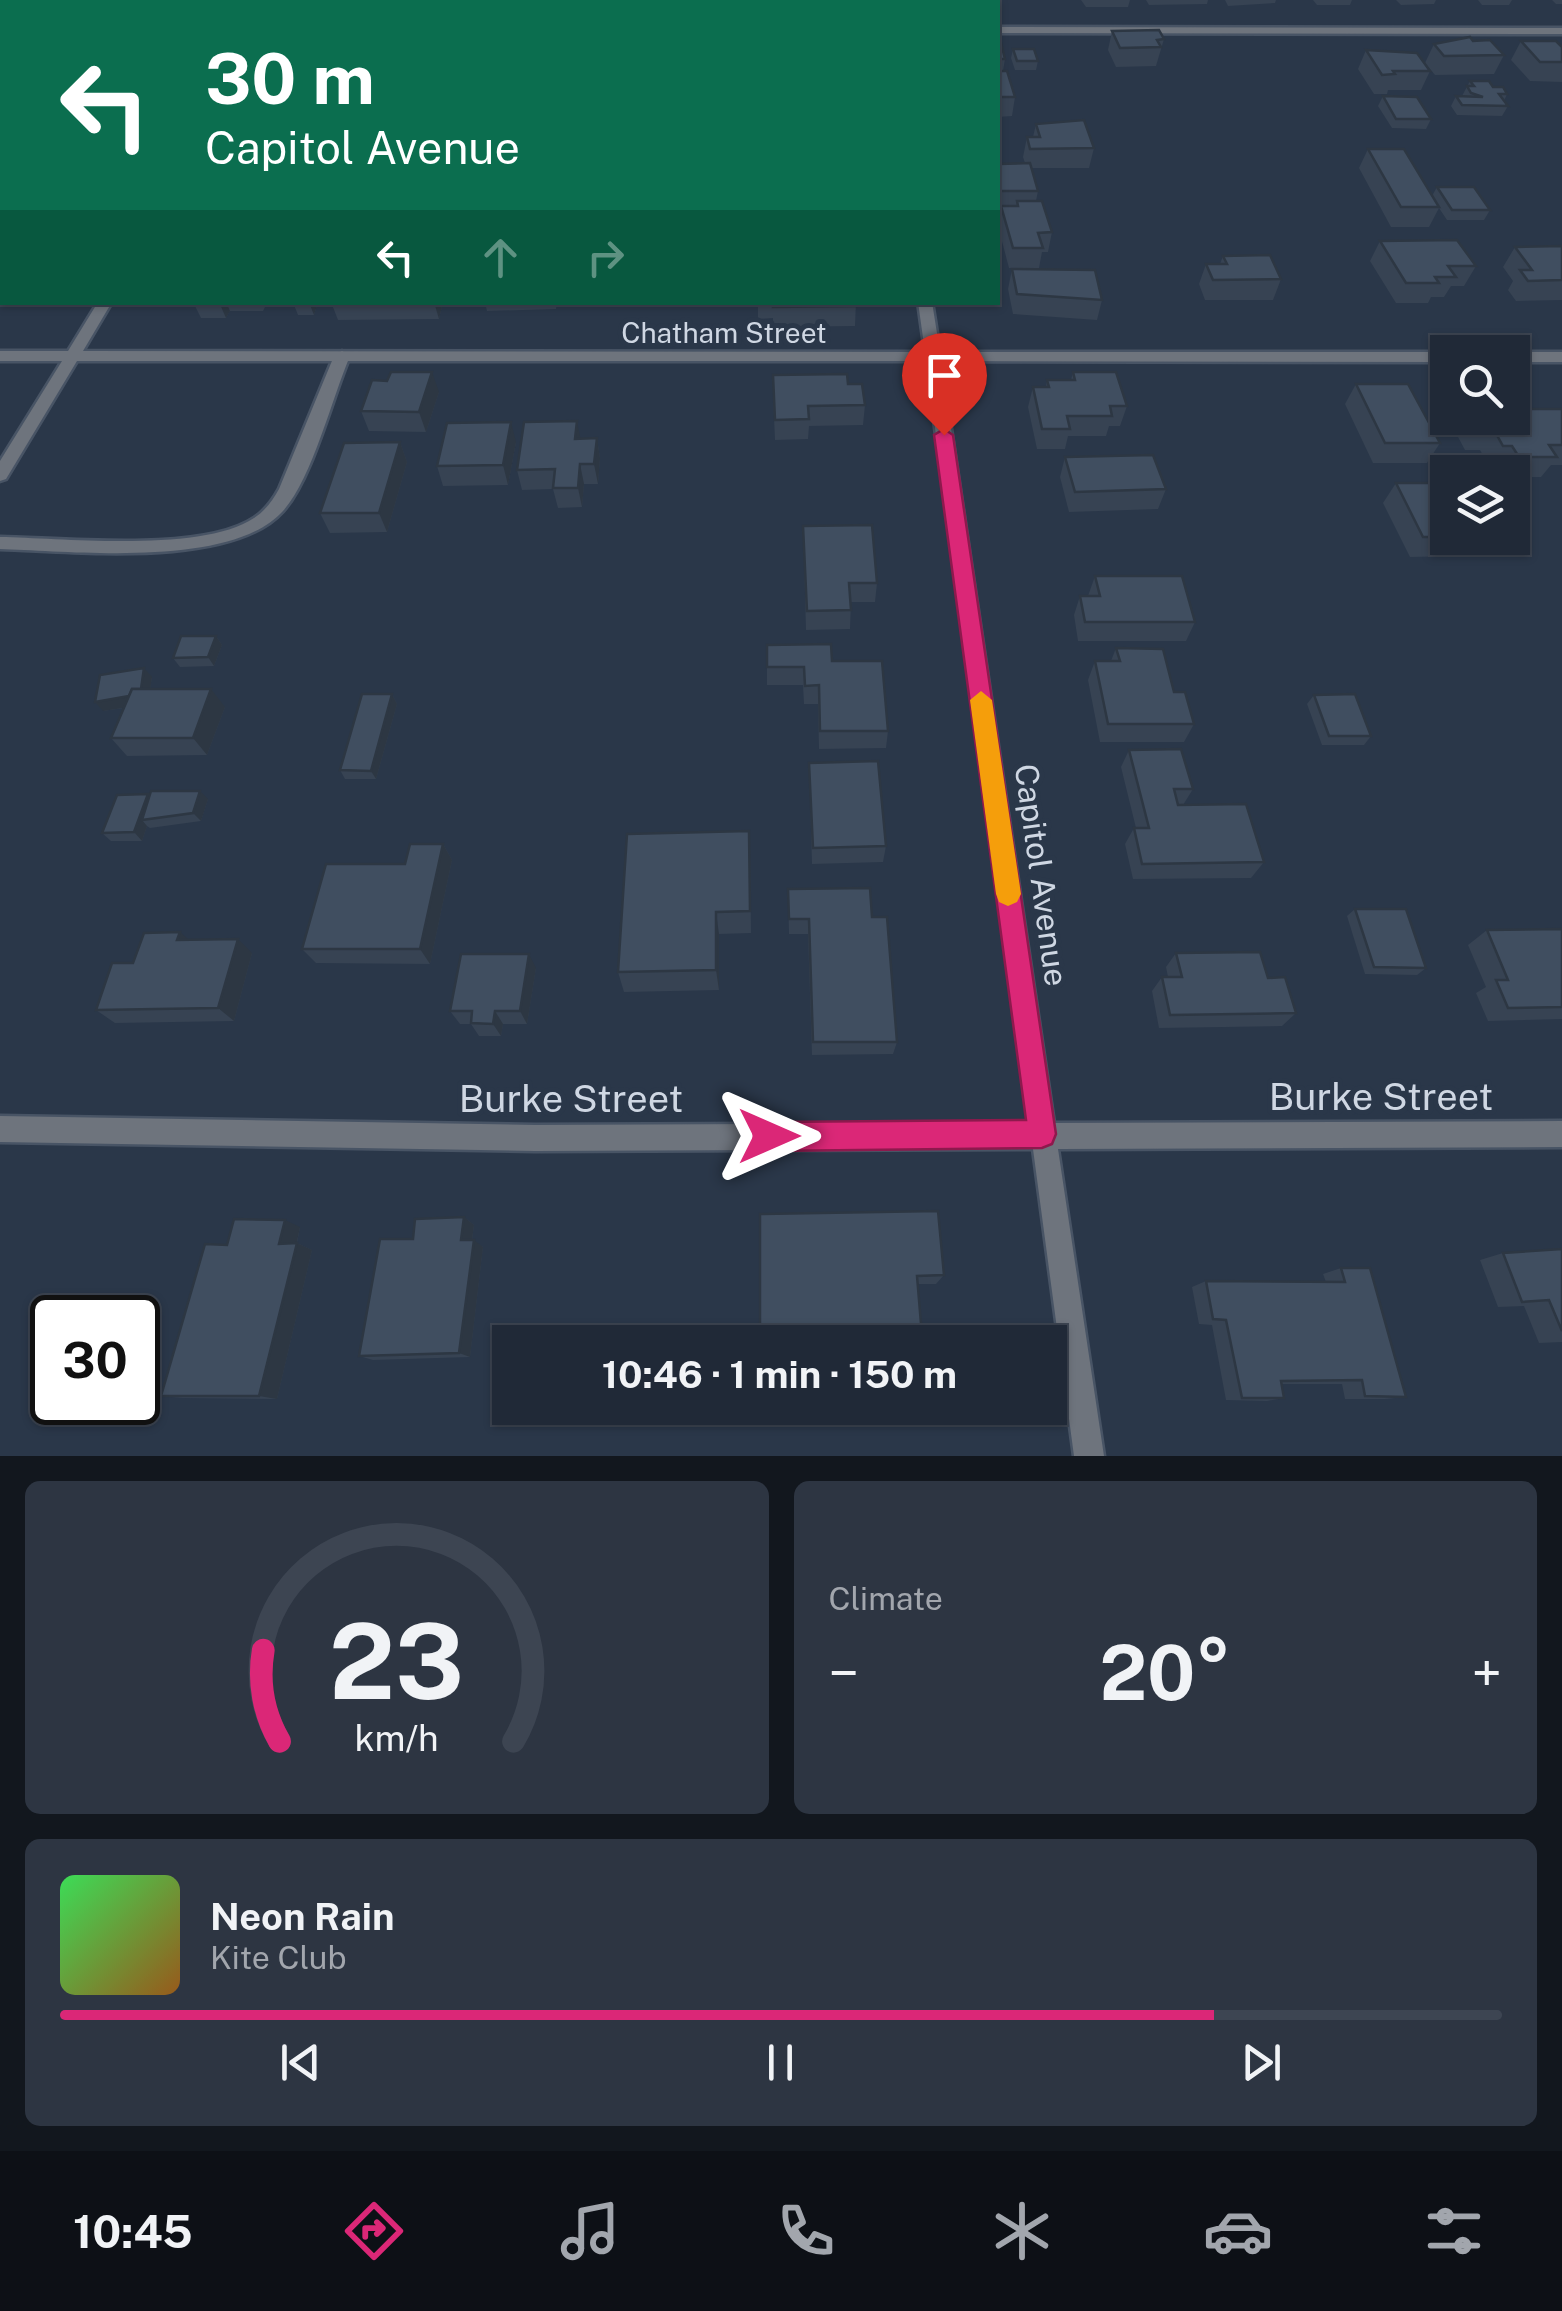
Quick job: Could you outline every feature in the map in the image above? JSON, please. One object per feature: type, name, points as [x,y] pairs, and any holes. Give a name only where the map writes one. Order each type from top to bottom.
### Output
[{"type":"street","points":[[1000,30],[1562,31]]},
{"type":"street","points":[[0,475],[104,305]]},
{"type":"street","name":"Capitol Avenue","points":[[926,305],[1089,1456]]},
{"type":"street","name":"Chatham Street","points":[[0,356],[1430,357]]},
{"type":"street","points":[[0,543],[200,544],[244,533],[278,508],[342,356]]},
{"type":"street","points":[[1530,357],[1562,357]]},
{"type":"street","name":"Burke Street","points":[[0,1128],[535,1138],[1562,1134]]},
{"type":"building","points":[[1159,30],[1164,39],[1157,40],[1161,47],[1120,48],[1112,31]]},
{"type":"building","points":[[1470,37],[1473,41],[1490,40],[1504,55],[1444,56],[1434,44]]},
{"type":"building","points":[[1521,41],[1556,41],[1562,47],[1562,62],[1540,62]]},
{"type":"building","points":[[1013,49],[1034,49],[1038,61],[1017,61]]},
{"type":"building","points":[[1366,50],[1417,53],[1430,71],[1393,71],[1395,74],[1382,75]]},
{"type":"building","points":[[1000,71],[1007,71],[1015,97],[1000,97]]},
{"type":"building","points":[[1470,81],[1489,81],[1493,87],[1503,87],[1507,94],[1499,94],[1508,106],[1462,105],[1456,96],[1483,97],[1471,93],[1467,86],[1474,86]]},
{"type":"building","points":[[1383,96],[1417,97],[1431,119],[1396,119]]},
{"type":"building","points":[[1084,120],[1094,148],[1030,149],[1027,137],[1040,137],[1036,124]]},
{"type":"building","points":[[1368,149],[1404,149],[1439,207],[1401,207]]},
{"type":"building","points":[[1030,163],[1038,191],[1000,191],[1000,164]]},
{"type":"building","points":[[1437,187],[1474,187],[1490,210],[1452,210]]},
{"type":"building","points":[[1017,201],[1042,201],[1052,232],[1038,233],[1043,248],[1013,248],[1001,206],[1018,206]]},
{"type":"building","points":[[1457,240],[1476,266],[1448,266],[1456,277],[1435,277],[1439,283],[1406,283],[1380,241]]},
{"type":"building","points":[[1562,246],[1562,280],[1528,281],[1520,270],[1532,270],[1515,247]]},
{"type":"building","points":[[1270,255],[1281,279],[1213,280],[1206,264],[1227,264],[1223,256]]},
{"type":"building","points":[[1012,269],[1095,270],[1102,300],[1017,294]]},
{"type":"building","points":[[773,305],[856,305],[856,306]]},
{"type":"building","points":[[391,372],[432,372],[419,412],[361,411],[372,380],[387,381]]},
{"type":"building","points":[[1073,372],[1116,372],[1127,406],[1110,406],[1112,416],[1067,416],[1070,429],[1042,429],[1033,387],[1049,387],[1047,380],[1075,380]]},
{"type":"building","points":[[847,374],[848,384],[862,384],[865,405],[808,406],[809,419],[775,420],[773,375]]},
{"type":"building","points":[[1356,384],[1408,384],[1430,425],[1430,435],[1436,435],[1440,443],[1385,443]]},
{"type":"building","points":[[1530,409],[1562,409],[1562,445],[1549,445],[1557,457],[1518,455],[1512,446],[1503,446],[1497,435],[1530,435]]},
{"type":"building","points":[[577,421],[575,439],[597,438],[594,464],[580,464],[578,488],[553,488],[555,469],[517,470],[524,422]]},
{"type":"building","points":[[511,422],[503,465],[437,466],[447,423]]},
{"type":"building","points":[[400,442],[379,513],[320,513],[344,443]]},
{"type":"building","points":[[1153,455],[1166,489],[1075,492],[1065,457]]},
{"type":"building","points":[[1396,483],[1430,483],[1430,537],[1423,537]]},
{"type":"building","points":[[872,525],[877,583],[849,583],[851,610],[807,611],[803,526]]},
{"type":"building","points":[[1095,576],[1182,576],[1195,622],[1085,622],[1080,596],[1100,596]]},
{"type":"building","points":[[181,636],[216,636],[208,657],[173,658]]},
{"type":"building","points":[[831,644],[832,661],[882,661],[888,731],[820,731],[819,685],[805,686],[804,667],[767,667],[767,645]]},
{"type":"building","points":[[1116,648],[1163,649],[1174,692],[1185,692],[1194,724],[1108,724],[1095,661],[1120,661]]},
{"type":"building","points":[[144,668],[141,689],[132,689],[129,696],[95,702],[100,675]]},
{"type":"building","points":[[132,689],[211,689],[193,738],[111,738]]},
{"type":"building","points":[[362,694],[392,694],[371,771],[340,770]]},
{"type":"building","points":[[1355,694],[1371,736],[1329,736],[1314,695]]},
{"type":"building","points":[[1181,749],[1193,789],[1174,789],[1178,805],[1246,804],[1264,862],[1142,864],[1134,828],[1149,828],[1129,750]]},
{"type":"building","points":[[878,761],[886,846],[813,848],[809,763]]},
{"type":"building","points":[[151,791],[200,791],[193,813],[142,820]]},
{"type":"building","points":[[148,794],[134,832],[102,833],[117,795]]},
{"type":"building","points":[[749,831],[750,911],[716,912],[716,970],[618,972],[627,834]]},
{"type":"building","points":[[410,844],[443,844],[420,949],[302,949],[326,864],[405,864]]},
{"type":"building","points":[[870,888],[872,917],[887,917],[897,1042],[813,1042],[809,919],[789,919],[788,889]]},
{"type":"building","points":[[1355,909],[1406,909],[1426,968],[1374,967]]},
{"type":"building","points":[[1562,929],[1562,1007],[1508,1008],[1496,980],[1508,980],[1487,930]]},
{"type":"building","points":[[180,932],[177,940],[238,939],[218,1008],[96,1010],[112,963],[133,963],[144,933]]},
{"type":"building","points":[[1260,952],[1268,978],[1285,977],[1296,1013],[1170,1015],[1162,977],[1182,977],[1176,953]]},
{"type":"building","points":[[461,954],[529,954],[520,1011],[495,1011],[493,1024],[471,1023],[472,1011],[450,1011]]},
{"type":"building","points":[[938,1211],[944,1275],[917,1276],[921,1324],[760,1325],[760,1214]]},
{"type":"building","points":[[464,1217],[461,1240],[474,1240],[459,1353],[359,1356],[380,1239],[413,1239],[415,1219]]},
{"type":"building","points":[[234,1219],[285,1220],[279,1244],[297,1243],[259,1396],[161,1396],[205,1244],[227,1245]]},
{"type":"building","points":[[1562,1249],[1562,1331],[1549,1300],[1522,1302],[1503,1253]]},
{"type":"building","points":[[1341,1268],[1370,1268],[1406,1397],[1365,1396],[1362,1380],[1281,1381],[1284,1398],[1242,1398],[1226,1320],[1213,1319],[1206,1281],[1345,1282]]},
{"type":"slow traffic","points":[[981,700],[1008,894]]},
{"type":"route","points":[[769,1136],[1042,1134],[944,435]]}]
